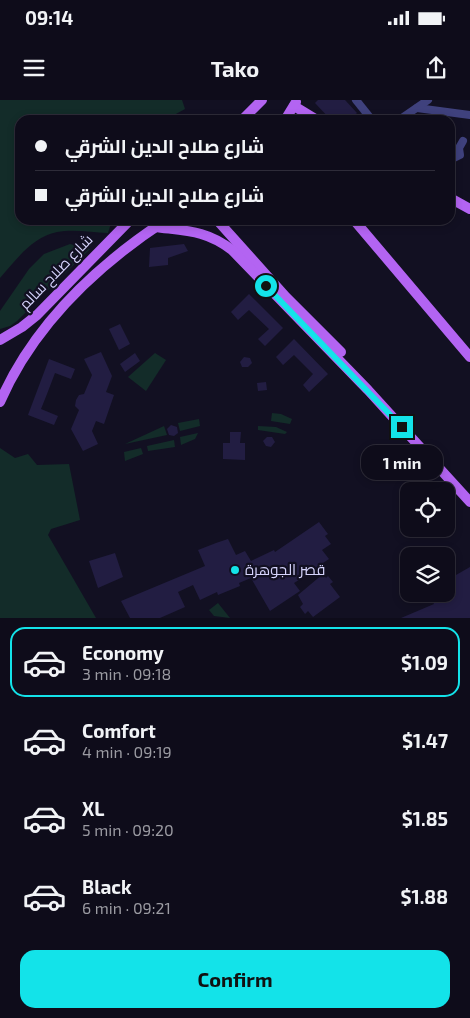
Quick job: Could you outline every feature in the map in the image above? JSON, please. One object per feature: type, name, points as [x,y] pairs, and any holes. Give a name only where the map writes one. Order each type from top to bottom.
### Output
[{"type":"main road","points":[[247,115],[261,100]]},
{"type":"main road","points":[[288,115],[295,103],[309,115]]},
{"type":"main road","points":[[455,201],[470,209]]},
{"type":"main road","name":"شارع صلاح سالم","points":[[0,340],[22,327],[36,315],[125,225]]},
{"type":"main road","name":"شارع صلاح سالم","points":[[0,402],[30,349],[56,313],[97,272],[158,225]]},
{"type":"main road","points":[[222,225],[470,493]]},
{"type":"main road","points":[[358,225],[406,284],[470,356]]},
{"type":"main road","points":[[155,227],[200,232],[216,239],[232,250],[368,390],[470,502]]},
{"type":"street","points":[[356,100],[368,115]]},
{"type":"street","points":[[406,115],[428,100]]},
{"type":"street","points":[[417,108],[469,114]]},
{"type":"street","points":[[455,158],[460,155],[459,148],[463,141]]},
{"type":"green space","points":[[0,100],[182,100],[185,109],[174,115],[15,115],[15,225],[110,225],[108,233],[63,231],[48,235],[25,250],[0,278]]},
{"type":"green space","points":[[70,244],[90,249],[17,321],[10,326],[0,329],[0,311],[29,269],[44,254]]},
{"type":"green space","points":[[155,353],[166,360],[146,391],[128,377]]},
{"type":"green space","points":[[272,413],[281,414],[292,419],[290,424],[271,421]]},
{"type":"green space","points":[[199,419],[200,426],[180,431],[178,423]]},
{"type":"green space","points":[[164,426],[167,435],[125,444]]},
{"type":"green space","points":[[258,426],[276,427],[287,432],[285,434],[258,430]]},
{"type":"green space","points":[[198,433],[195,439],[181,445],[180,437]]},
{"type":"green space","points":[[174,440],[175,447],[148,451],[147,446]]},
{"type":"green space","points":[[0,448],[15,458],[28,454],[37,465],[69,464],[80,520],[51,529],[48,535],[96,618],[0,618]]},
{"type":"green space","points":[[141,448],[143,454],[125,461],[124,452]]},
{"type":"green space","points":[[218,603],[230,618],[214,616],[209,610]]},
{"type":"building","points":[[318,100],[345,100],[357,113],[355,115],[326,115],[315,103]]},
{"type":"building","points":[[184,244],[188,251],[168,258],[168,265],[149,267],[150,248]]},
{"type":"building","points":[[249,294],[283,328],[265,346],[258,339],[269,329],[249,310],[238,320],[231,312]]},
{"type":"building","points":[[120,324],[130,344],[119,350],[109,329]]},
{"type":"building","points":[[294,339],[328,374],[309,392],[303,385],[313,374],[294,355],[283,365],[276,357]]},
{"type":"building","points":[[101,352],[112,376],[106,392],[114,395],[104,424],[96,421],[92,431],[98,444],[83,451],[71,429],[79,410],[75,406],[76,400],[79,395],[84,394],[92,375],[84,359]]},
{"type":"building","points":[[135,353],[140,361],[125,372],[120,364]]},
{"type":"building","points":[[244,357],[250,358],[252,363],[248,367],[242,367],[240,362]]},
{"type":"building","points":[[49,359],[75,369],[71,379],[55,373],[41,409],[58,416],[54,425],[28,415]]},
{"type":"building","points":[[266,382],[267,390],[258,391],[257,383]]},
{"type":"building","points":[[171,425],[177,427],[178,433],[174,436],[169,435],[167,429]]},
{"type":"building","points":[[230,432],[241,432],[240,443],[245,443],[245,460],[223,459],[223,443],[230,443]]},
{"type":"building","points":[[267,437],[272,437],[275,442],[271,447],[266,446],[263,441]]},
{"type":"building","name":"قصر الجوهرة","points":[[319,522],[328,534],[325,536],[331,544],[322,550],[329,559],[314,569],[309,568],[299,575],[302,578],[294,583],[300,591],[270,611],[251,578],[239,583],[240,586],[218,595],[217,592],[200,600],[193,585],[178,592],[185,607],[160,618],[130,618],[121,601],[205,566],[198,550],[228,539],[236,555],[245,551],[251,561],[274,550],[275,552]]},
{"type":"building","points":[[115,553],[123,577],[98,588],[89,561]]},
{"type":"building","points":[[470,567],[470,618],[401,618],[434,604],[433,602],[455,602],[455,573],[456,575]]},
{"type":"building","points":[[323,574],[326,578],[328,576],[333,582],[330,584],[340,597],[313,617],[308,611],[305,614],[300,607],[303,604],[298,595]]},
{"type":"place","name":"قصر الجوهرة","points":[[235,570]]},
{"type":"route","points":[[266,286],[402,427]]}]
